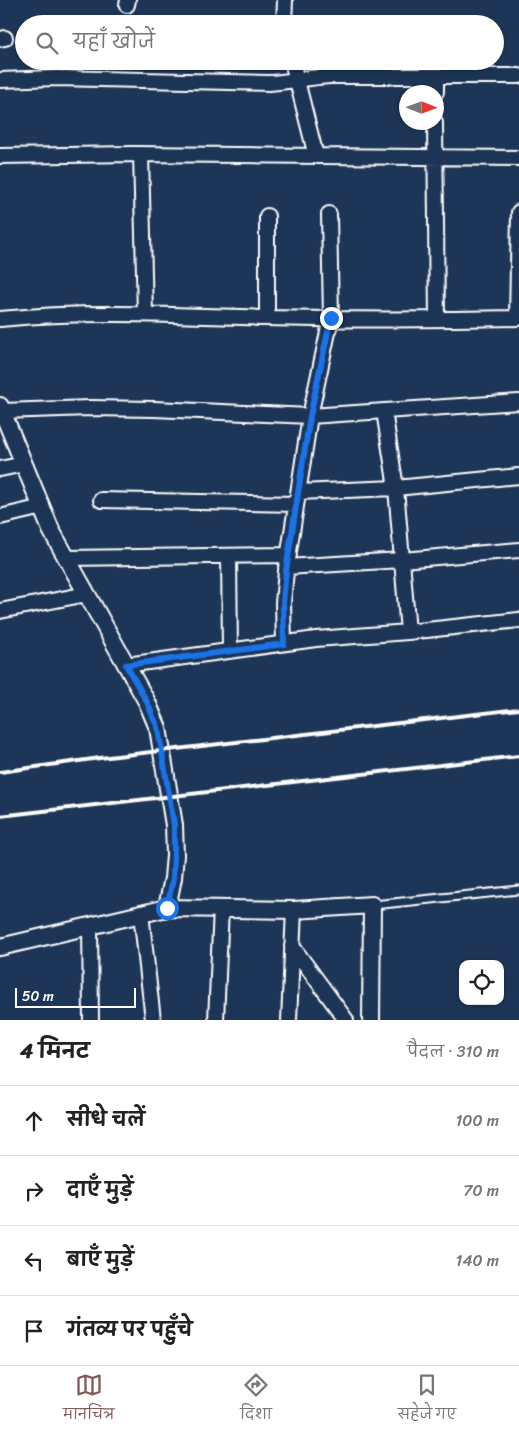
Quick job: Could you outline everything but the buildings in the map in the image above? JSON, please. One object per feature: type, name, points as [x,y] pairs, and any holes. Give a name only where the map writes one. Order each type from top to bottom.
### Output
[{"type":"street","points":[[284,15],[285,0]]},
{"type":"street","points":[[294,70],[316,156]]},
{"type":"street","points":[[0,80],[56,78],[283,83],[330,76],[519,76]]},
{"type":"street","points":[[436,76],[436,85]]},
{"type":"street","points":[[435,130],[437,319]]},
{"type":"street","points":[[141,154],[145,314]]},
{"type":"street","points":[[0,156],[141,154],[519,158]]},
{"type":"street","points":[[0,319],[36,316],[145,314],[267,318],[518,318],[519,212]]},
{"type":"street","points":[[284,644],[283,603],[297,498],[310,416],[331,318],[330,214]]},
{"type":"street","points":[[267,216],[267,318]]},
{"type":"street","points":[[167,908],[173,878],[174,825],[158,728],[147,702],[51,530],[1,409],[154,409],[310,416],[519,402]]},
{"type":"street","points":[[384,411],[396,488],[408,632]]},
{"type":"street","points":[[0,469],[24,464]]},
{"type":"street","points":[[101,500],[297,498],[519,476]]},
{"type":"street","points":[[0,517],[42,507]]},
{"type":"street","points":[[67,558],[229,556],[288,561],[402,560],[519,550]]},
{"type":"street","points":[[229,556],[230,651]]},
{"type":"street","points":[[0,611],[87,594]]},
{"type":"street","points":[[126,665],[316,639],[408,632],[519,620]]},
{"type":"street","points":[[0,947],[167,908],[294,910],[372,905],[370,1020]]},
{"type":"street","points":[[216,1020],[221,908]]},
{"type":"street","points":[[289,1020],[294,910]]},
{"type":"street","points":[[141,913],[154,1020]]},
{"type":"street","points":[[90,925],[91,1020]]},
{"type":"street","points":[[292,946],[346,1020]]},
{"type":"lane","points":[[372,905],[519,890]]},
{"type":"railway","points":[[0,772],[100,758],[519,709]]},
{"type":"railway","points":[[0,816],[519,756]]},
{"type":"route","points":[[167,908],[173,878],[174,825],[158,728],[147,702],[126,665],[284,644],[283,603],[286,571],[310,416],[331,318]]}]
